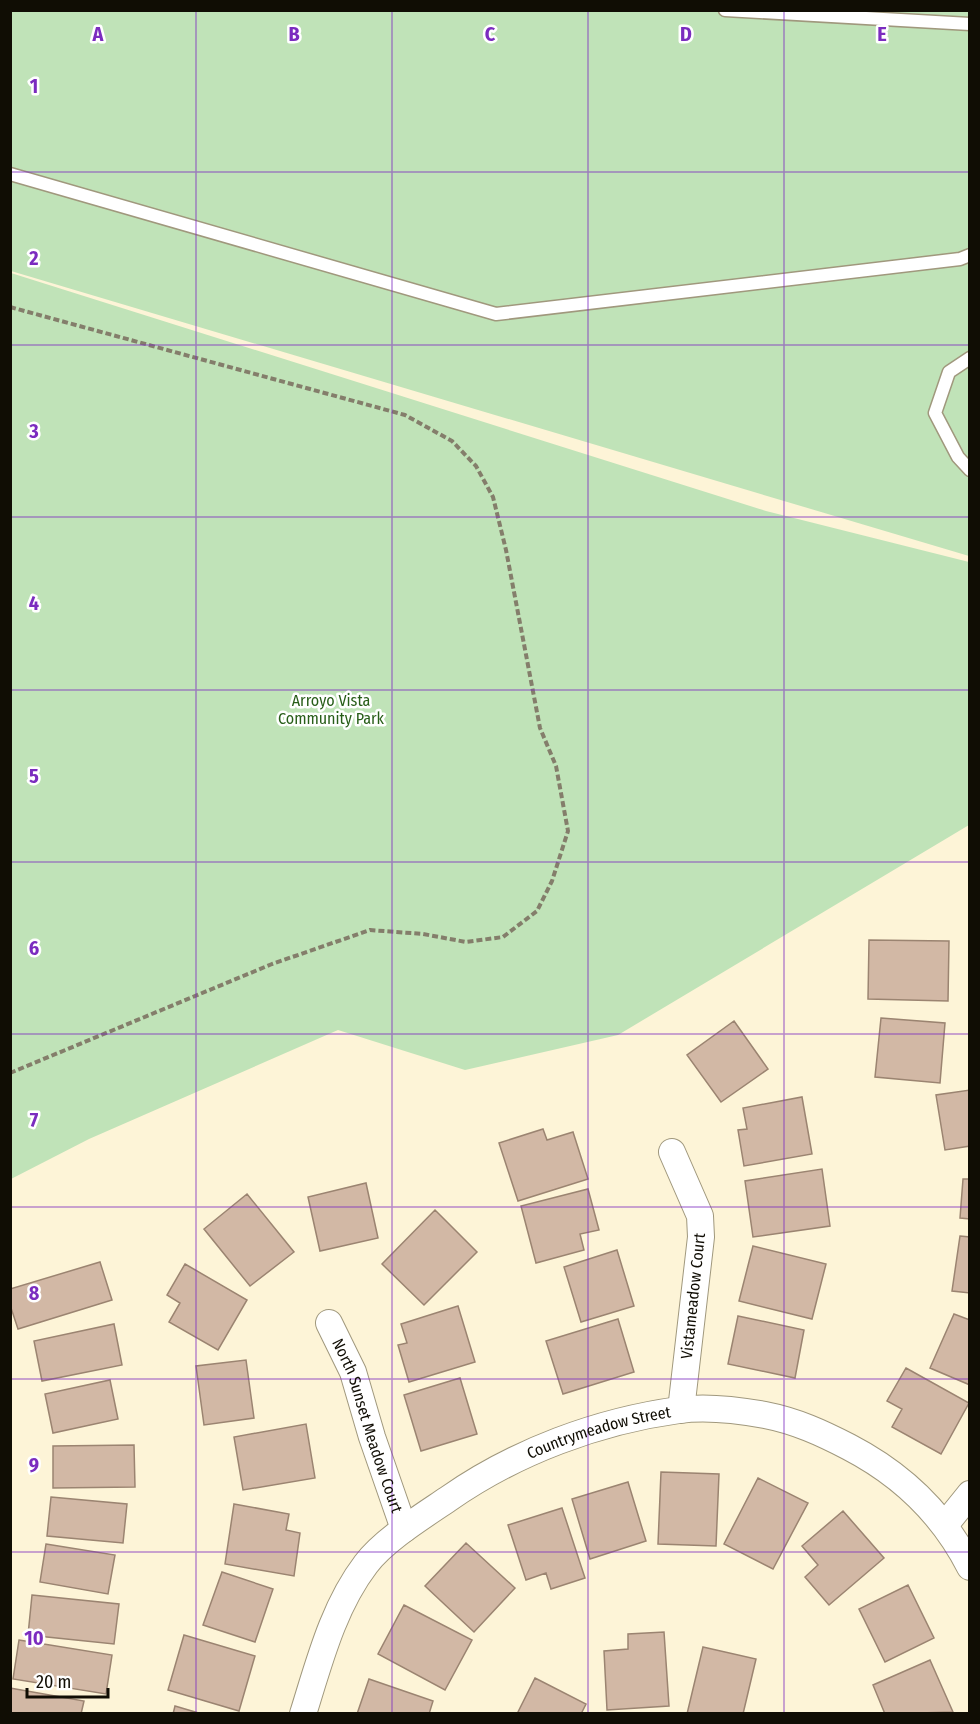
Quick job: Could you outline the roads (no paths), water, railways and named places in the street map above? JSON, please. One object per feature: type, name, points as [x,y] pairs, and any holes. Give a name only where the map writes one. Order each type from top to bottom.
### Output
[{"type":"street","name":"Vistameadow Court","points":[[672,1152],[700,1216],[701,1237],[681,1410]]},
{"type":"street","name":"North Sunset Meadow Court","points":[[329,1323],[353,1372],[372,1437],[404,1529]]},
{"type":"street","name":"Countrymeadow Street","points":[[303,1713],[340,1608],[367,1562],[404,1529],[491,1472],[550,1445],[610,1424],[681,1410],[732,1410],[765,1415],[813,1428],[888,1470],[918,1495],[945,1525],[969,1567]]},
{"type":"street","points":[[945,1525],[969,1494]]},
{"type":"lane","points":[[725,10],[969,24]]},
{"type":"lane","points":[[10,174],[496,314],[960,259],[969,255]]},
{"type":"lane","points":[[969,358],[949,372],[935,413],[958,457],[969,470]]},
{"type":"park label","name":"Arroyo Vista Community Park","points":[[331,709]]}]
